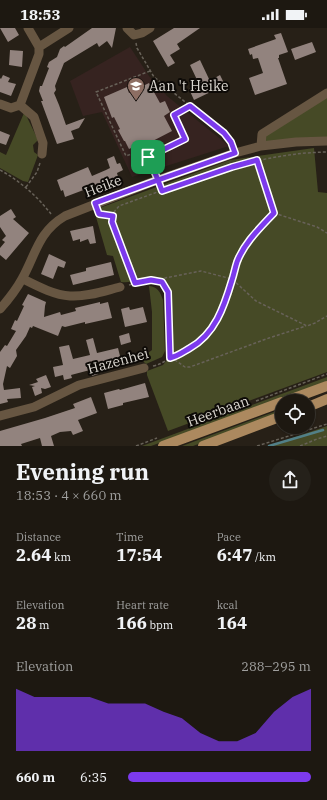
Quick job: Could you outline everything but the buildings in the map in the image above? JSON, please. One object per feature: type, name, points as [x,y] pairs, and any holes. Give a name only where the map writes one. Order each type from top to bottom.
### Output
[{"type":"main road","points":[[305,394],[327,386]]},
{"type":"main road","points":[[315,404],[327,400]]},
{"type":"main road","name":"Heerbaan","points":[[163,446],[275,405]]},
{"type":"main road","name":"Heerbaan","points":[[203,446],[275,419]]},
{"type":"street","points":[[20,105],[39,54],[39,47],[28,28]]},
{"type":"street","points":[[39,47],[69,28]]},
{"type":"street","points":[[127,28],[134,35],[142,33],[150,28]]},
{"type":"street","points":[[261,146],[262,134],[327,93]]},
{"type":"street","points":[[0,104],[11,108],[20,105]]},
{"type":"street","points":[[20,105],[34,117],[43,143],[42,154]]},
{"type":"street","name":"Heike","points":[[0,309],[23,279],[39,242],[48,228],[55,221],[95,203],[235,153],[261,146],[296,142],[327,141]]},
{"type":"street","points":[[23,279],[45,289],[70,296],[82,296],[120,287]]},
{"type":"street","name":"Hazenhei","points":[[0,416],[34,407],[79,385],[144,368]]},
{"type":"path","points":[[134,35],[137,48],[154,77],[224,133],[231,142],[235,153]]},
{"type":"path","points":[[150,71],[96,92],[126,156],[145,149],[162,191]]},
{"type":"path","points":[[148,157],[185,139],[174,115],[190,106]]},
{"type":"path","points":[[135,283],[112,222],[114,212],[119,206],[232,167],[257,160],[311,152],[327,152]]},
{"type":"path","points":[[26,187],[37,172],[42,154]]},
{"type":"path","points":[[257,160],[274,213]]},
{"type":"path","points":[[0,170],[26,187],[41,202],[55,221]]},
{"type":"path","points":[[95,203],[99,214],[113,216]]},
{"type":"path","points":[[274,213],[317,227],[327,233]]},
{"type":"path","points":[[170,358],[194,346],[207,335],[221,313],[237,262],[245,247],[274,213]]},
{"type":"path","points":[[120,287],[151,280],[162,282],[165,278],[201,271],[232,279],[256,301],[307,326]]},
{"type":"path","name":"Hazenhei","points":[[144,368],[163,364],[170,358],[168,292],[162,282]]},
{"type":"path","points":[[170,358],[185,367],[190,367],[327,318]]},
{"type":"path","points":[[257,446],[327,424]]},
{"type":"path","points":[[300,446],[327,436]]},
{"type":"shaded area","points":[[130,47],[149,76],[167,96],[229,146],[132,177],[102,112],[83,116],[70,81]]},
{"type":"green space","points":[[327,97],[327,137],[267,143],[264,139],[266,135]]},
{"type":"green space","points":[[24,113],[38,140],[33,145],[34,152],[38,155],[28,182],[23,181],[0,168],[0,152],[6,155]]},
{"type":"green space","points":[[314,148],[318,192],[327,193],[327,372],[168,431],[147,375],[147,371],[163,365],[172,353],[168,290],[163,284],[152,280],[121,282],[113,256],[107,255],[94,210],[230,160]]},
{"type":"green space","points":[[149,286],[155,287],[158,290],[163,300],[165,351],[162,357],[146,364],[139,357],[152,350],[152,312]]},
{"type":"green space","points":[[327,377],[327,381],[306,389],[292,394],[281,394]]},
{"type":"green space","points":[[275,396],[275,400],[151,446],[142,446]]},
{"type":"green space","points":[[275,412],[275,416],[193,446],[182,446]]},
{"type":"green space","points":[[327,426],[327,446],[269,446],[304,434],[315,434],[315,430]]},
{"type":"waterway","points":[[269,446],[323,430]]},
{"type":"place","name":"Aan 't Heike","points":[[136,101]]},
{"type":"route","points":[[148,157],[158,180],[95,203],[99,214],[113,216],[112,222],[135,283],[151,280],[162,282],[168,292],[170,358],[194,346],[207,335],[221,313],[227,298],[237,262],[245,247],[274,213],[257,160],[162,191],[158,180],[235,153],[231,142],[224,133],[190,106],[174,115],[185,139],[148,157]]}]
